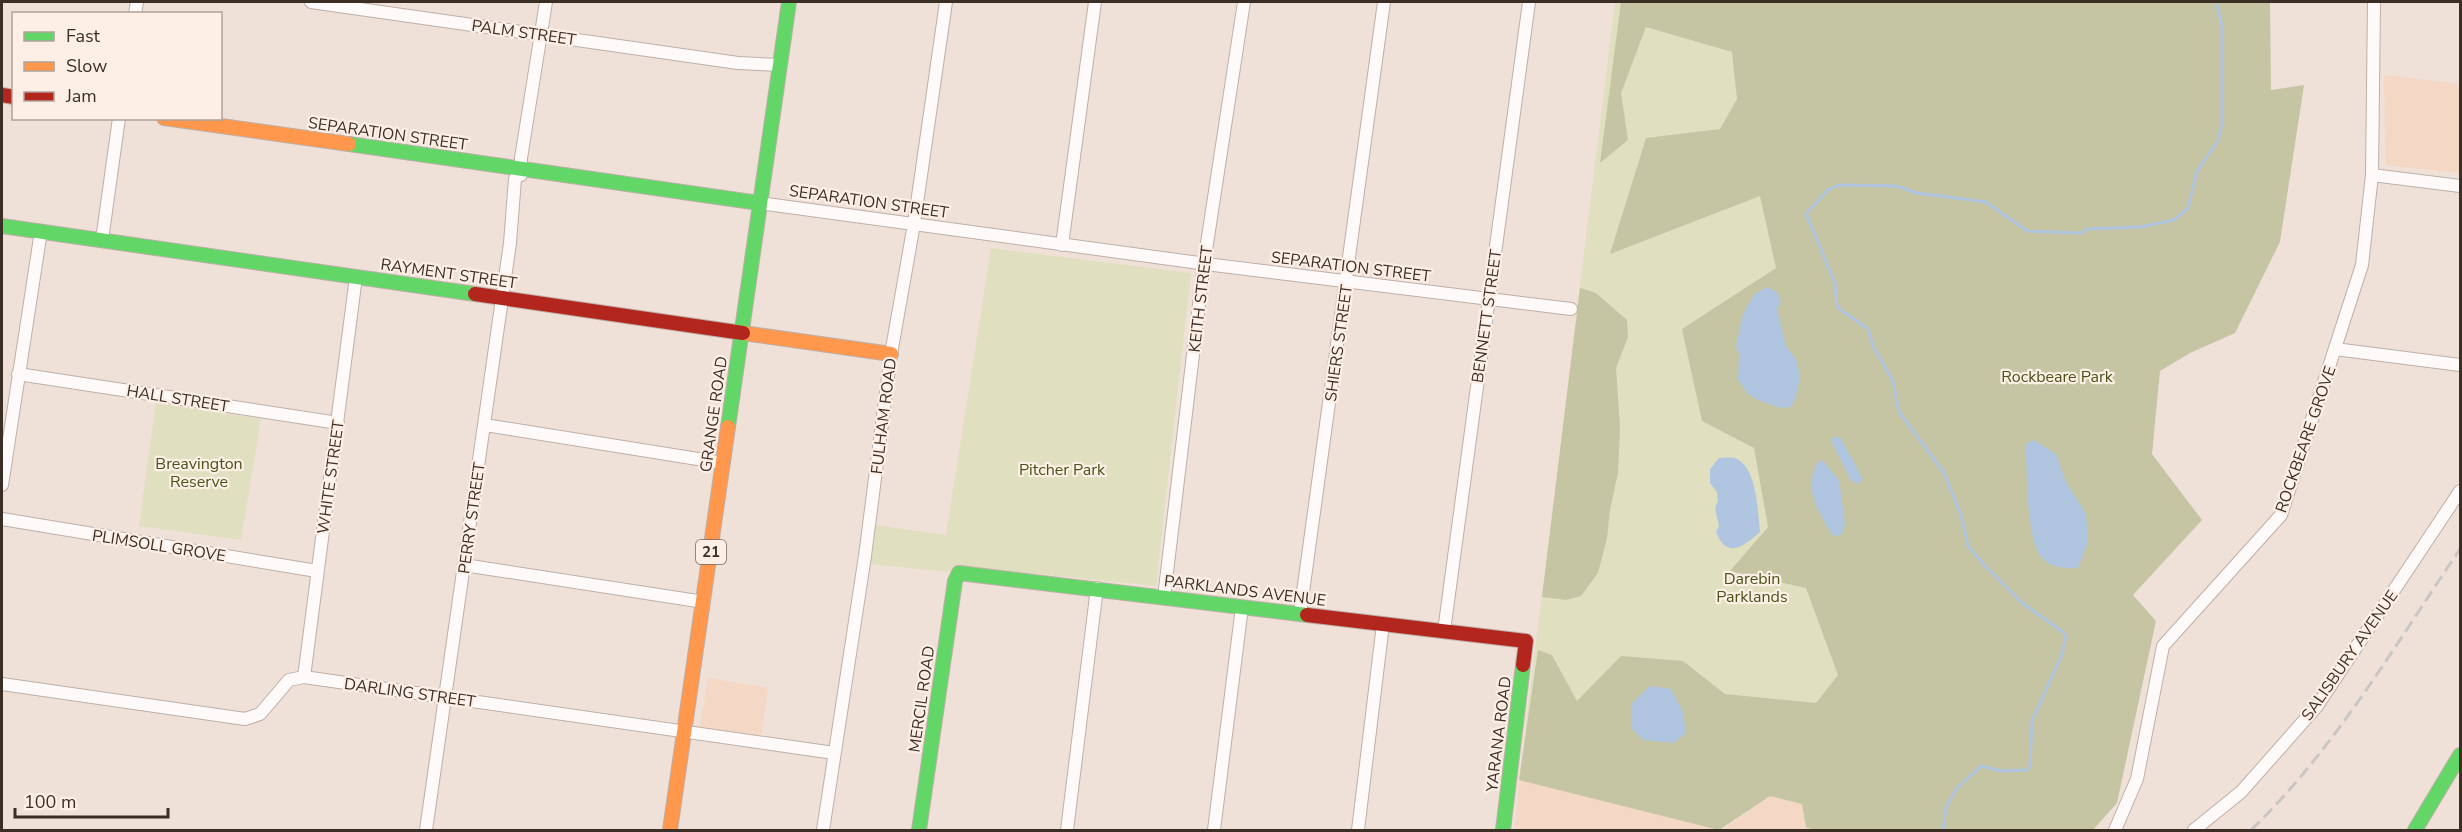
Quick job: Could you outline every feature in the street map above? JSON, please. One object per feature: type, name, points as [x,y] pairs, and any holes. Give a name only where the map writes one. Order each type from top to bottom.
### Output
[{"type":"street","name":"PALM STREET","points":[[311,2],[779,69]]},
{"type":"street","name":"PERRY STREET","points":[[426,831],[485,425],[514,205],[520,187],[520,168],[546,2]]},
{"type":"street","name":"GRANGE ROAD","points":[[670,831],[789,2]]},
{"type":"street","name":"FULHAM ROAD","points":[[823,831],[865,556],[891,354],[914,224],[946,2]]},
{"type":"street","points":[[1062,244],[1095,2]]},
{"type":"street","name":"KEITH STREET","points":[[1164,597],[1204,263],[1244,2]]},
{"type":"street","name":"SHIERS STREET","points":[[1300,614],[1384,2]]},
{"type":"street","name":"BENNETT STREET","points":[[1444,632],[1529,2]]},
{"type":"street","name":"ROCKBEARE GROVE","points":[[2115,831],[2137,779],[2163,646],[2281,515],[2362,265],[2372,176],[2374,2]]},
{"type":"street","points":[[102,240],[119,120]]},
{"type":"street","name":"SEPARATION STREET","points":[[178,120],[759,203],[1346,282],[1571,309]]},
{"type":"street","points":[[2372,176],[2460,186]]},
{"type":"street","name":"RAYMENT STREET","points":[[2,226],[891,354]]},
{"type":"street","points":[[2,485],[40,231]]},
{"type":"street","name":"WHITE STREET","points":[[304,677],[356,277]]},
{"type":"street","points":[[2335,349],[2460,365]]},
{"type":"street","name":"HALL STREET","points":[[18,374],[338,423]]},
{"type":"street","points":[[485,425],[723,463]]},
{"type":"street","name":"SALISBURY AVENUE","points":[[2194,831],[2241,792],[2317,706],[2460,491]]},
{"type":"street","name":"PLIMSOLL GROVE","points":[[2,519],[317,571]]},
{"type":"street","points":[[464,565],[704,602]]},
{"type":"street","name":"PARKLANDS AVENUE","points":[[959,573],[1526,642]]},
{"type":"street","name":"MERCIL ROAD","points":[[919,831],[955,581],[959,573]]},
{"type":"street","points":[[1067,831],[1097,588]]},
{"type":"street","points":[[1214,831],[1242,607]]},
{"type":"street","points":[[1358,831],[1383,624]]},
{"type":"street","name":"YARANA ROAD","points":[[1503,831],[1526,642]]},
{"type":"street","points":[[2,684],[245,719],[260,714],[289,680],[304,677]]},
{"type":"street","name":"DARLING STREET","points":[[304,677],[834,753]]},
{"type":"street","points":[[2415,831],[2460,755]]},
{"type":"shaded area","points":[[2384,75],[2460,84],[2460,173],[2386,165]]},
{"type":"shaded area","points":[[708,678],[768,688],[761,737],[700,728]]},
{"type":"shaded area","points":[[1519,780],[1719,830],[1514,830]]},
{"type":"shaded area","points":[[1770,796],[1802,804],[1806,827],[1814,830],[1722,830]]},
{"type":"green space","name":"Darebin Parklands","points":[[1615,2],[2202,2],[1936,830],[1814,830],[1806,827],[1802,804],[1770,796],[1719,830],[1519,780]]},
{"type":"green space","name":"Rockbeare Park","points":[[1621,2],[2270,2],[2271,90],[2304,85],[2280,242],[2235,333],[2190,353],[2160,371],[2152,454],[2202,520],[2133,595],[2156,621],[2117,803],[2093,830],[1814,830],[1806,827],[1802,804],[1770,796],[1719,830],[1519,780],[1538,650],[1552,655],[1577,701],[1621,656],[1683,661],[1725,694],[1816,703],[1838,675],[1806,588],[1730,571],[1768,527],[1754,448],[1702,421],[1682,329],[1776,268],[1760,196],[1610,254],[1646,138],[1720,129],[1737,99],[1732,52],[1646,27],[1621,93],[1628,140],[1600,163]]},
{"type":"green space","name":"Pitcher Park","points":[[991,248],[1191,273],[1156,586],[958,566],[950,572],[870,564],[875,525],[946,535]]},
{"type":"green space","points":[[1580,288],[1596,293],[1627,320],[1628,337],[1616,368],[1620,428],[1618,473],[1607,538],[1598,573],[1581,596],[1566,600],[1542,597]]},
{"type":"green space","name":"Breavington Reserve","points":[[156,403],[261,419],[241,540],[139,526]]},
{"type":"water","points":[[1766,287],[1777,292],[1781,302],[1777,309],[1786,346],[1796,359],[1800,377],[1796,397],[1791,407],[1781,408],[1758,400],[1747,393],[1738,380],[1739,354],[1736,345],[1743,314],[1754,295]]},
{"type":"water","points":[[1833,437],[1840,437],[1863,479],[1859,484],[1851,481],[1831,440]]},
{"type":"water","points":[[2034,440],[2056,454],[2066,482],[2086,514],[2088,542],[2078,568],[2055,566],[2043,559],[2037,550],[2028,505],[2025,444]]},
{"type":"water","points":[[1719,458],[1734,458],[1742,462],[1752,479],[1755,490],[1760,532],[1736,548],[1725,546],[1716,532],[1719,526],[1715,508],[1718,501],[1717,492],[1710,483],[1710,469]]},
{"type":"water","points":[[1818,461],[1823,461],[1839,480],[1845,523],[1843,533],[1838,536],[1832,535],[1814,500],[1812,482]]},
{"type":"water","points":[[1650,686],[1671,689],[1683,712],[1686,733],[1674,743],[1643,740],[1631,728],[1631,704]]},
{"type":"waterway","points":[[1943,830],[1946,807],[1957,788],[1981,766],[2001,771],[2027,770],[2030,765],[2032,721],[2061,657],[2066,637],[2063,632],[2021,602],[1968,546],[1961,515],[1944,473],[1899,412],[1893,381],[1873,346],[1868,329],[1837,307],[1835,283],[1806,214],[1828,190],[1839,185],[1896,186],[1917,193],[1986,202],[2027,231],[2081,233],[2087,229],[2140,227],[2174,220],[2188,208],[2197,171],[2218,141],[2222,123],[2222,26],[2216,2]]},
{"type":"railway","points":[[2251,830],[2281,799],[2337,731],[2460,549]]},
{"type":"traffic: fast","points":[[728,427],[789,2]]},
{"type":"traffic: fast","points":[[349,144],[759,203]]},
{"type":"traffic: fast","points":[[2,226],[475,294]]},
{"type":"traffic: fast","points":[[919,830],[955,581],[959,573],[1307,615]]},
{"type":"traffic: fast","points":[[1503,830],[1523,665]]},
{"type":"traffic: fast","points":[[2415,830],[2460,755]]},
{"type":"traffic: slow","points":[[178,120],[349,144]]},
{"type":"traffic: slow","points":[[743,333],[891,354]]},
{"type":"traffic: slow","points":[[670,830],[728,427]]},
{"type":"traffic: jam","points":[[2,95],[12,97]]},
{"type":"traffic: jam","points":[[475,294],[743,333]]},
{"type":"traffic: jam","points":[[1307,615],[1526,641],[1523,665]]}]
